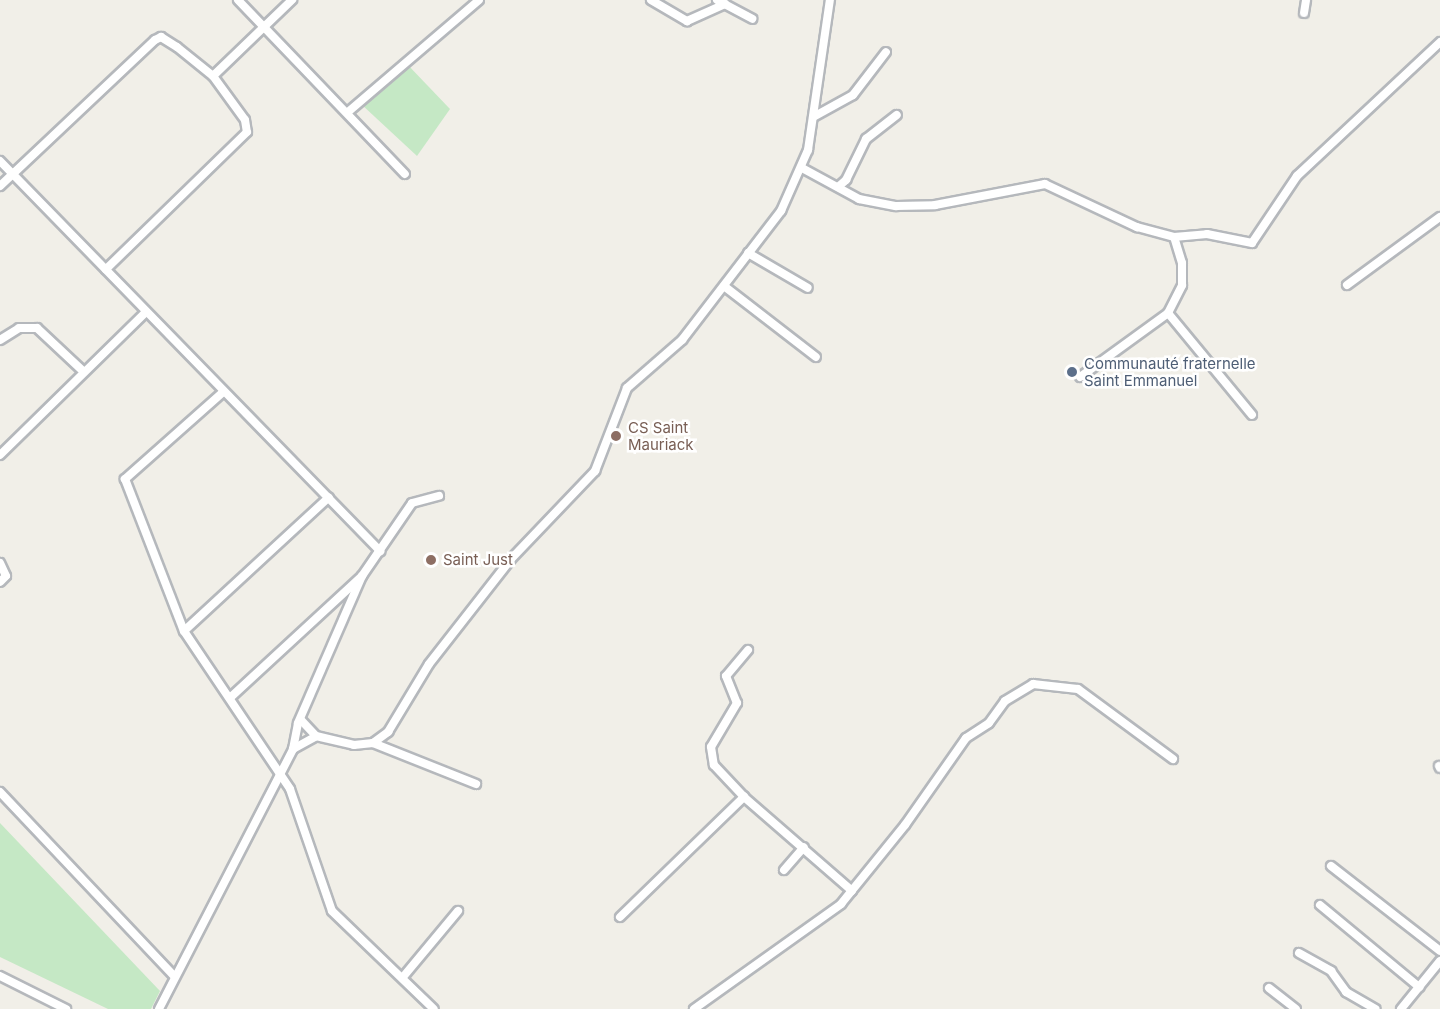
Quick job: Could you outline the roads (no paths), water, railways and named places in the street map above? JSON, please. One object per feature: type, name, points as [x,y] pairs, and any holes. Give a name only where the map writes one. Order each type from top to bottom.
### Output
[{"type":"street","points":[[238,0],[348,112],[405,174]]},
{"type":"street","points":[[213,76],[292,0]]},
{"type":"street","points":[[348,112],[479,0]]},
{"type":"street","points":[[651,0],[687,21],[721,2],[752,20]]},
{"type":"street","points":[[300,720],[316,736],[354,745],[373,742],[388,732],[429,664],[511,559],[595,471],[627,388],[682,340],[781,211],[802,168],[814,116],[830,0]]},
{"type":"street","points":[[1304,13],[1306,0]]},
{"type":"street","points":[[0,186],[161,37],[213,76],[245,120],[247,132],[106,269]]},
{"type":"street","points":[[802,168],[860,199],[896,206],[935,205],[1045,184],[1065,190],[1124,223],[1174,237],[1207,234],[1252,243],[1297,176],[1440,42]]},
{"type":"street","points":[[814,116],[853,95],[886,52]]},
{"type":"street","points":[[837,188],[846,180],[866,139],[897,116]]},
{"type":"street","points":[[0,161],[106,269],[222,393],[329,497],[380,551]]},
{"type":"street","points":[[1347,285],[1440,217]]},
{"type":"street","points":[[1080,378],[1168,313],[1182,285],[1182,263],[1174,237]]},
{"type":"street","points":[[748,253],[808,288]]},
{"type":"street","points":[[724,286],[816,357]]},
{"type":"street","points":[[0,455],[145,313]]},
{"type":"street","points":[[1168,313],[1251,415]]},
{"type":"street","points":[[0,340],[19,328],[37,328],[84,372]]},
{"type":"street","points":[[222,393],[125,479],[184,631],[232,696],[290,789],[332,911],[434,1009]]},
{"type":"street","points":[[232,696],[362,576],[412,503],[440,496]]},
{"type":"street","points":[[184,631],[329,497]]},
{"type":"street","points":[[0,563],[6,576],[0,582]]},
{"type":"street","points":[[159,1009],[279,772],[293,749],[300,720],[362,576]]},
{"type":"street","points":[[748,650],[726,676],[737,703],[711,752],[717,770],[744,797],[852,891]]},
{"type":"street","points":[[694,1009],[852,891],[966,738],[989,723],[1005,701],[1034,684],[1078,689],[1173,759]]},
{"type":"street","points":[[293,749],[316,736]]},
{"type":"street","points":[[373,742],[476,784]]},
{"type":"street","points":[[0,792],[174,976]]},
{"type":"street","points":[[620,917],[744,797]]},
{"type":"street","points":[[784,870],[804,847]]},
{"type":"street","points":[[1331,866],[1440,951]]},
{"type":"street","points":[[1320,905],[1419,987]]},
{"type":"street","points":[[403,977],[458,911]]},
{"type":"street","points":[[1299,953],[1331,971],[1346,992],[1375,1009]]},
{"type":"street","points":[[1401,1009],[1440,961]]},
{"type":"street","points":[[0,976],[66,1009]]},
{"type":"street","points":[[1269,988],[1296,1009]]},
{"type":"place","name":"Communauté fraternelle Saint Emmanuel","points":[[1072,372]]},
{"type":"place","name":"CS Saint Mauriack","points":[[616,436]]},
{"type":"place","name":"Saint Just","points":[[431,560]]}]
